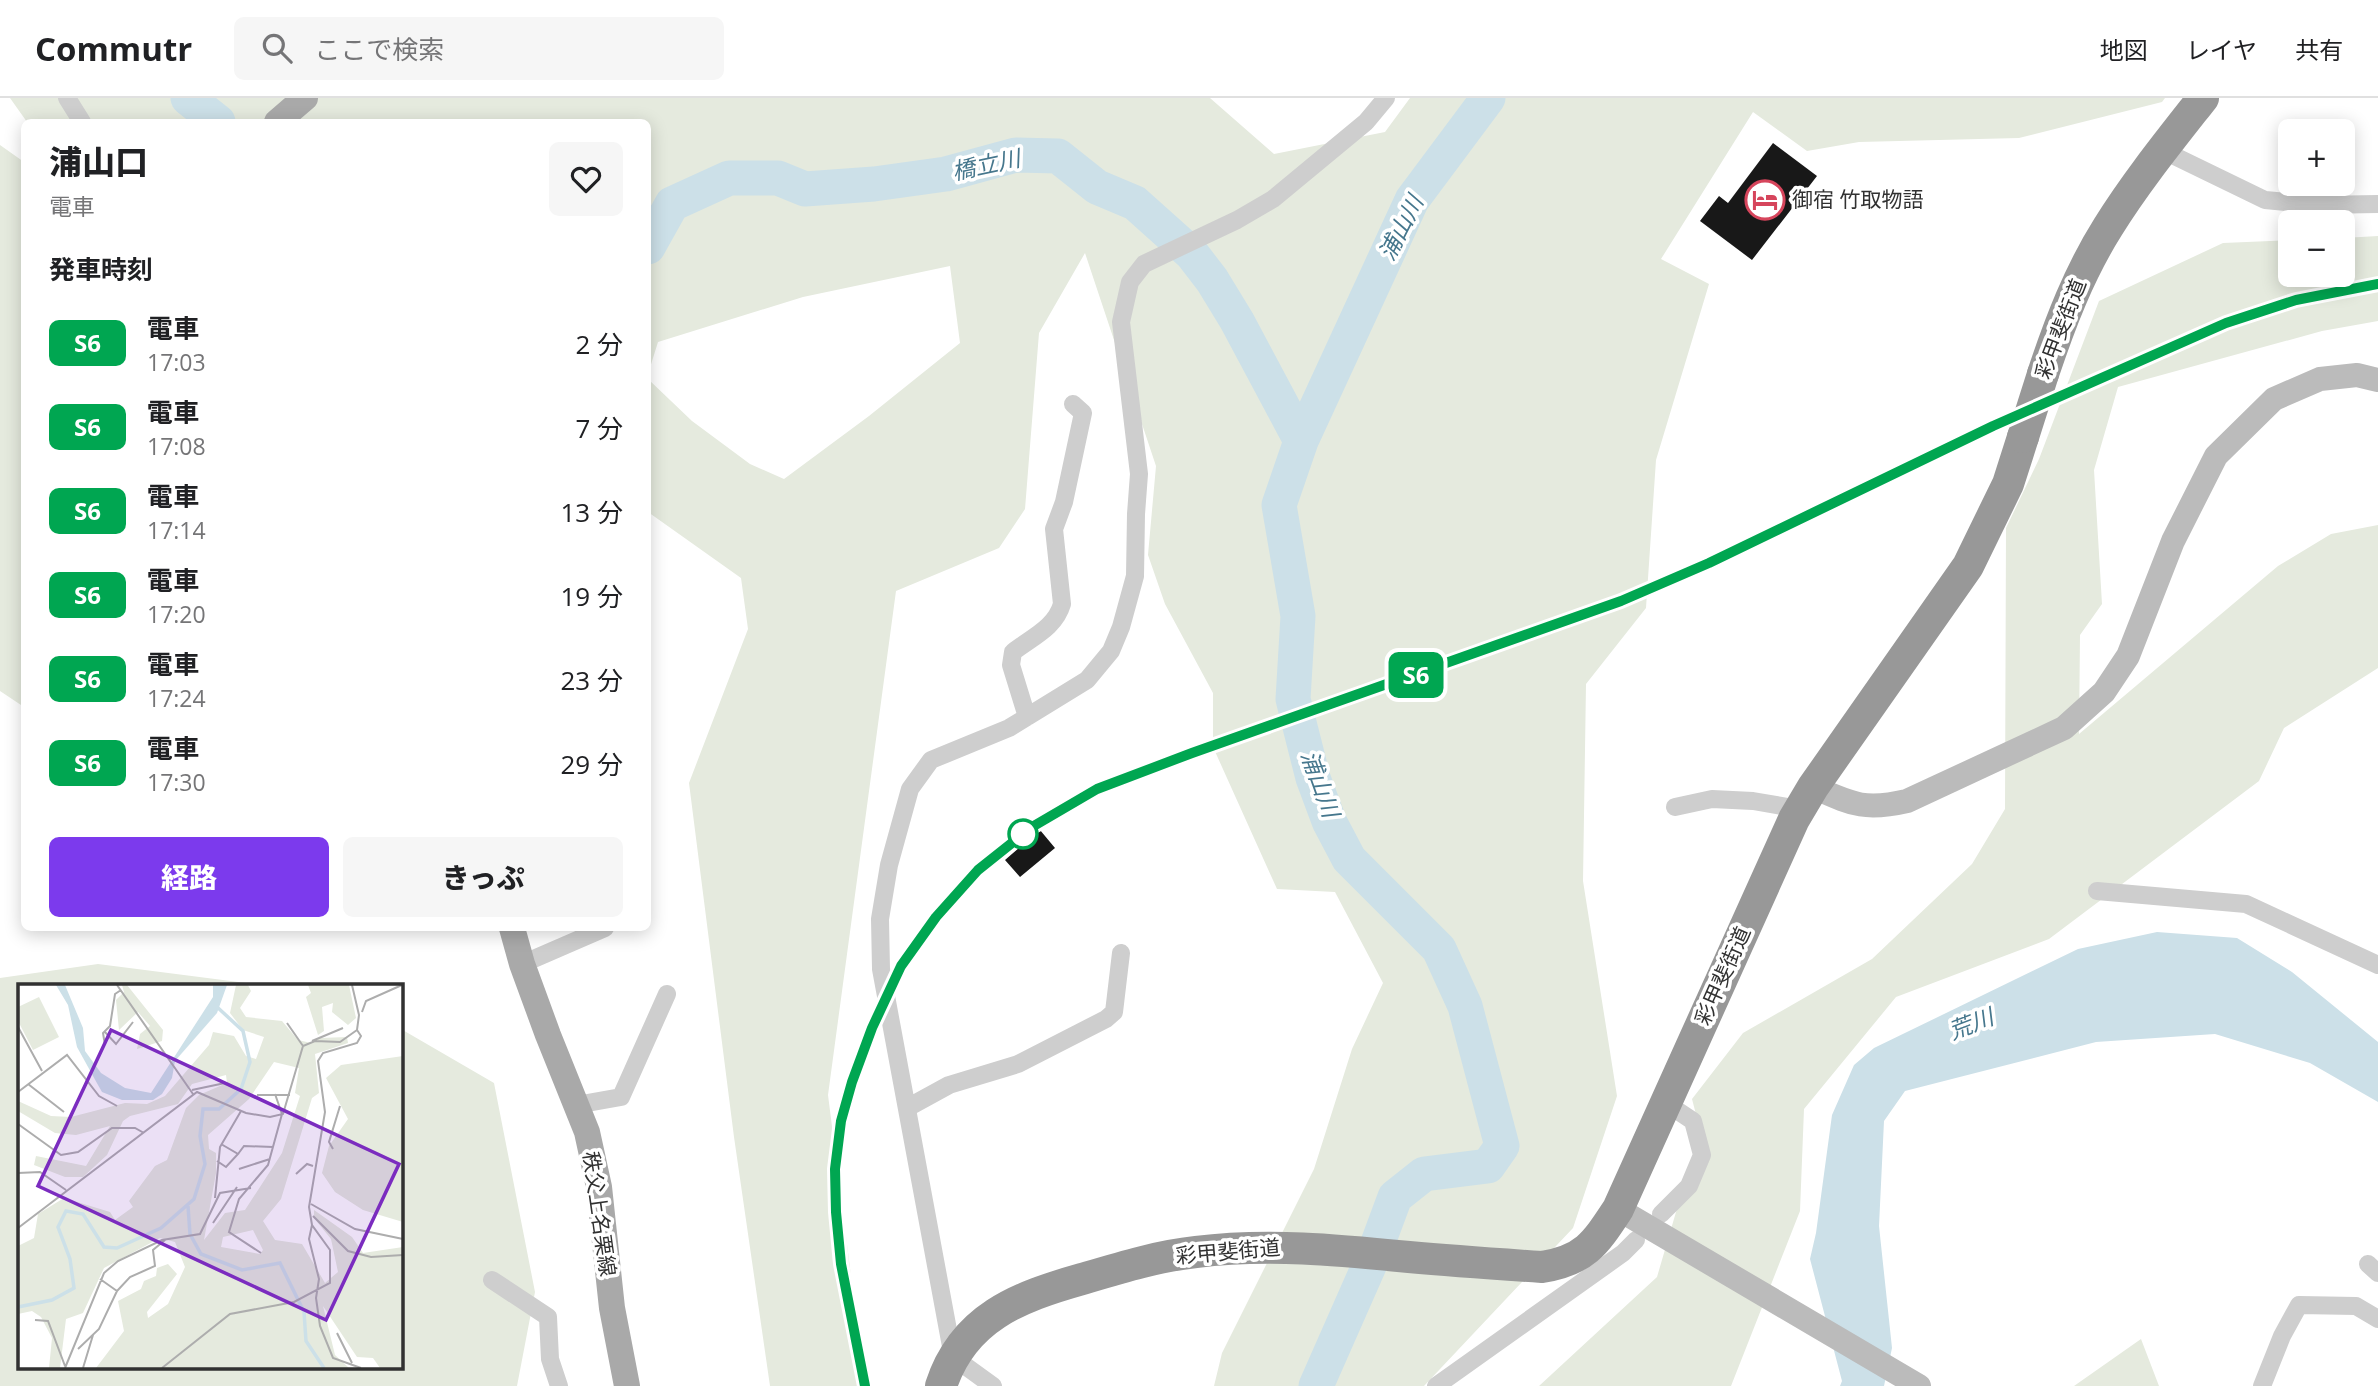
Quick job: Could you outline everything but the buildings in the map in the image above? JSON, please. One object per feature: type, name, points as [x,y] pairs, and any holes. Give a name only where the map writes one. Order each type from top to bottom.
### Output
[{"type":"highway","name":"彩甲斐街道","points":[[941,1386],[960,1344],[988,1318],[1021,1300],[1058,1286],[1194,1252],[1302,1247],[1542,1267],[1560,1264],[1597,1242],[1618,1209],[1807,798],[1968,566],[2008,484],[2062,319],[2081,275],[2108,227],[2162,150],[2203,98]]},
{"type":"main road","points":[[280,119],[305,98]]},
{"type":"main road","name":"秩父上名栗線","points":[[513,931],[522,964],[587,1132],[599,1187],[612,1308],[627,1386]]},
{"type":"street","points":[[67,98],[80,119]]},
{"type":"street","points":[[993,1386],[953,1357],[881,969],[880,919],[889,865],[910,789],[931,760],[1009,728],[1087,680],[1111,651],[1121,627],[1135,576],[1139,474],[1121,322],[1129,282],[1144,264],[1273,200],[1366,122],[1386,98]]},
{"type":"street","points":[[2162,150],[2265,200],[2319,205],[2378,204]]},
{"type":"street","points":[[1675,807],[1712,799],[1753,801],[1807,798],[1863,807],[1907,802],[2064,729],[2104,692],[2128,656],[2174,541],[2216,456],[2274,399],[2320,379],[2357,375],[2378,380]]},
{"type":"street","points":[[1027,717],[1011,665],[1013,652],[1047,628],[1059,614],[1062,604],[1054,529],[1064,502],[1081,427],[1083,412],[1073,404]]},
{"type":"street","points":[[2097,891],[2246,904],[2378,965]]},
{"type":"street","points":[[522,964],[598,931]]},
{"type":"street","points":[[906,1108],[949,1085],[1018,1064],[1106,1019],[1114,1012],[1121,953]]},
{"type":"street","points":[[576,1105],[621,1097],[667,995]]},
{"type":"street","points":[[1661,1214],[1689,1186],[1702,1155],[1693,1121],[1666,1103]]},
{"type":"street","points":[[1618,1209],[1919,1386]]},
{"type":"street","points":[[1436,1386],[1623,1253],[1636,1240]]},
{"type":"street","points":[[492,1280],[548,1317],[550,1359],[559,1386]]},
{"type":"street","points":[[2262,1386],[2282,1336],[2299,1305],[2356,1306],[2378,1319]]},
{"type":"shaded area","points":[[10,98],[1210,98],[1274,154],[1385,132],[1410,98],[2165,98],[2162,102],[2019,138],[1859,142],[1807,151],[1753,112],[1661,259],[1709,284],[1656,460],[1646,608],[1586,684],[1583,881],[1617,1096],[1573,1228],[1424,1386],[1214,1386],[1222,1353],[1314,1169],[1352,1049],[1383,983],[1335,892],[1277,889],[1213,747],[1213,693],[1165,604],[1148,555],[1156,466],[1085,253],[1039,333],[1025,509],[999,548],[896,591],[828,1095],[865,1386],[770,1386],[734,1137],[689,783],[748,629],[741,578],[651,514],[651,382],[692,421],[750,464],[784,479],[869,416],[960,343],[950,266],[803,297],[658,342],[651,364],[651,119],[25,119]]},
{"type":"shaded area","points":[[0,145],[21,160],[21,705],[0,691]]},
{"type":"shaded area","points":[[2378,236],[2378,321],[2322,331],[2118,387],[2094,470],[2102,604],[2080,635],[2079,734],[2278,566],[2331,534],[2378,525],[2378,668],[2284,728],[2259,781],[2049,939],[1896,997],[1804,1109],[1800,1211],[1731,1386],[1539,1386],[1657,1277],[1700,1130],[1692,1099],[1743,1033],[1872,959],[1972,864],[2005,809],[2006,528],[2039,459],[2099,301],[2223,243],[2278,241],[2278,287],[2355,287],[2355,237]]},
{"type":"shaded area","points":[[98,964],[253,984],[18,984],[18,1368],[402,1368],[402,1030],[494,1083],[535,1292],[517,1386],[0,1386],[0,978]]},
{"type":"shaded area","points":[[2141,1339],[2159,1386],[2074,1386]]},
{"type":"water","name":"荒川","points":[[2157,932],[2237,938],[2292,972],[2378,1042],[2378,1102],[2310,1063],[2215,1034],[2096,1042],[1905,1091],[1884,1121],[1879,1226],[1892,1348],[1884,1386],[1840,1386],[1842,1381],[1810,1259],[1832,1115],[1854,1065],[1874,1048],[2078,949]]},
{"type":"waterway","name":"橋立川","points":[[188,98],[214,119]]},
{"type":"waterway","name":"浦山川","points":[[1316,1386],[1372,1259],[1395,1197],[1424,1174],[1488,1166],[1502,1146],[1465,1006],[1439,949],[1349,859],[1329,821],[1313,778],[1293,699],[1298,616],[1279,505],[1301,441],[1412,200],[1488,98]]},
{"type":"waterway","name":"橋立川","points":[[651,242],[672,204],[729,178],[778,178],[805,189],[874,184],[946,174],[1016,155],[1058,156],[1097,187],[1135,203],[1192,254],[1212,280],[1237,321],[1301,441]]},
{"type":"railway","points":[[865,1386],[841,1264],[836,1212],[835,1169],[841,1121],[852,1082],[871,1028],[901,966],[936,917],[978,870],[1032,827],[1097,789],[1621,601],[1709,563],[1993,426],[2226,323],[2296,300],[2378,284]]},
{"type":"train","name":"S6","points":[[865,1386],[841,1264],[836,1212],[835,1169],[841,1121],[852,1082],[872,1028],[901,966],[936,917],[978,870],[1032,827],[1097,789],[1621,601],[1709,563],[1993,426],[2226,323],[2296,300],[2378,284]]},
{"type":"place","name":"御宿 竹取物語","points":[[1765,200]]}]
